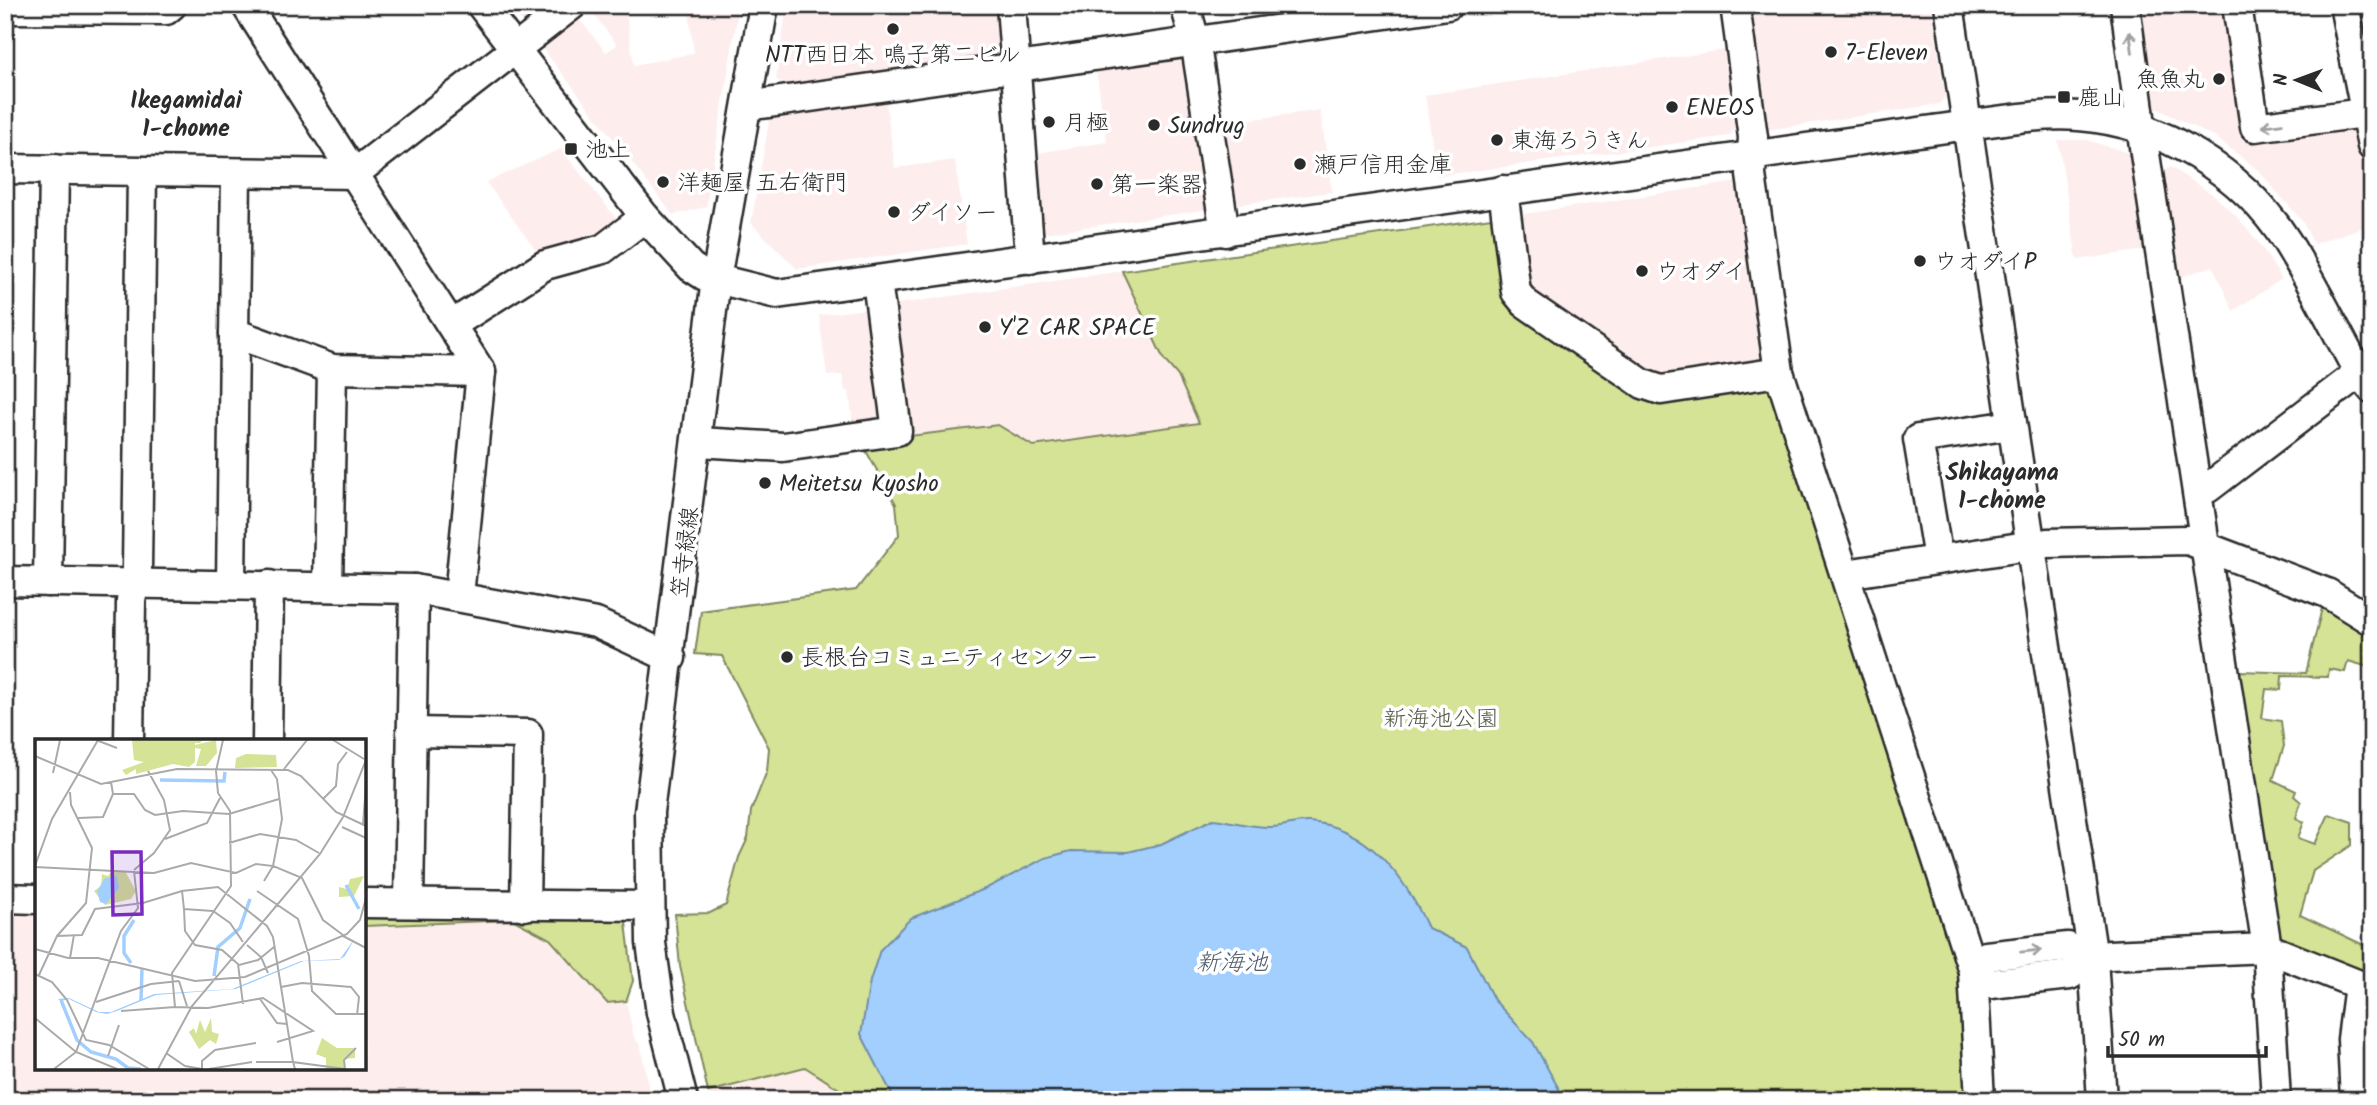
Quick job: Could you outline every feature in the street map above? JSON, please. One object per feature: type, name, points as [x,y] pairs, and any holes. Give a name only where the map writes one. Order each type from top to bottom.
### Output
[{"type":"street","points":[[5,9],[44,7],[166,10],[172,5]]},
{"type":"street","points":[[246,5],[453,324],[481,372],[459,596]]},
{"type":"street","points":[[481,5],[645,217],[691,267],[716,279],[777,294],[2043,115],[2081,116],[2141,127],[2212,165],[2243,190],[2269,218],[2286,240],[2368,375],[2208,488],[2199,491]]},
{"type":"street","points":[[5,169],[354,174],[572,5]]},
{"type":"street","name":"笠寺緑線","points":[[683,1100],[661,1013],[649,906],[649,812],[671,658],[716,279],[764,5]]},
{"type":"street","points":[[1011,5],[1030,259]]},
{"type":"street","points":[[1185,5],[1195,40],[1225,232]]},
{"type":"street","points":[[747,106],[1016,68],[1358,11],[1448,5]]},
{"type":"street","points":[[1735,5],[1753,137],[1751,175],[1779,372],[1973,971],[1980,1100]]},
{"type":"street","points":[[1949,5],[2093,958],[2102,1100]]},
{"type":"street","points":[[2125,5],[2141,127],[2199,491],[2267,948],[2276,1100]]},
{"type":"street","points":[[2237,5],[2255,127],[2364,113]]},
{"type":"street","points":[[2344,5],[2372,146]]},
{"type":"street","points":[[48,582],[54,169]]},
{"type":"street","points":[[129,739],[142,172]]},
{"type":"street","points":[[231,584],[236,173]]},
{"type":"street","points":[[1503,190],[1516,292],[1525,303],[1643,384],[1661,390],[1779,372]]},
{"type":"street","points":[[453,324],[545,265],[603,249],[645,217]]},
{"type":"street","points":[[698,442],[783,447],[897,431],[877,281]]},
{"type":"street","points":[[234,332],[332,369],[481,372]]},
{"type":"street","points":[[328,586],[332,369]]},
{"type":"street","points":[[1938,559],[1918,439],[2012,425]]},
{"type":"street","points":[[1846,574],[2030,546],[2188,540],[2327,593],[2372,621]]},
{"type":"street","points":[[5,581],[414,589],[596,623],[671,658]]},
{"type":"street","points":[[267,739],[269,585]]},
{"type":"street","points":[[409,903],[414,589]]},
{"type":"street","points":[[411,732],[528,734],[525,905]]},
{"type":"street","points":[[5,898],[35,899]]},
{"type":"street","points":[[366,903],[649,906]]},
{"type":"street","points":[[1973,971],[1986,956],[2068,947],[2093,958],[2121,953],[2267,948],[2366,988],[2352,1040],[2361,1096]]},
{"type":"shaded area","points":[[509,5],[557,5],[532,24],[524,24]]},
{"type":"shaded area","points":[[587,5],[625,5],[634,65],[694,53],[688,5],[739,5],[706,207],[673,215],[543,49],[544,38],[575,14],[606,52],[617,45]]},
{"type":"shaded area","points":[[787,5],[996,5],[999,49],[992,57],[785,86],[776,79]]},
{"type":"shaded area","points":[[1743,5],[1931,5],[1945,97],[1939,104],[1766,130],[1759,125]]},
{"type":"shaded area","points":[[2137,5],[2233,5],[2253,132],[2355,118],[2372,178],[2372,224],[2314,244],[2302,221],[2258,170],[2216,138],[2156,108],[2151,101]]},
{"type":"shaded area","points":[[1724,50],[1735,127],[1730,136],[1437,176],[1425,95]]},
{"type":"shaded area","points":[[1182,52],[1189,58],[1211,209],[1044,233],[1036,227],[1030,154],[1107,142],[1095,63]]},
{"type":"shaded area","points":[[885,95],[895,168],[955,160],[967,244],[797,269],[751,223],[770,116]]},
{"type":"shaded area","points":[[1320,110],[1332,192],[1240,204],[1229,195],[1217,124]]},
{"type":"shaded area","points":[[2058,140],[2087,140],[2132,154],[2151,249],[2077,260]]},
{"type":"shaded area","points":[[561,149],[623,227],[543,260],[486,182]]},
{"type":"shaded area","points":[[2170,167],[2214,195],[2236,216],[2259,243],[2282,279],[2233,311],[2213,266],[2178,278],[2162,173]]},
{"type":"shaded area","points":[[1737,182],[1744,188],[1768,356],[1760,364],[1661,381],[1529,295],[1516,221],[1523,214]]},
{"type":"shaded area","points":[[1122,271],[1164,360],[1178,376],[1200,423],[1033,446],[998,425],[908,437],[890,310],[897,304]]},
{"type":"shaded area","points":[[866,309],[872,314],[888,421],[854,433],[849,391],[845,391],[842,375],[827,376],[819,315]]},
{"type":"shaded area","points":[[5,907],[35,907],[35,1070],[366,1070],[366,911],[625,914],[633,981],[626,1001],[634,1037],[640,1045],[652,1100],[5,1100]]},
{"type":"shaded area","points":[[805,1067],[840,1089],[846,1100],[710,1100],[708,1092]]},
{"type":"green space","name":"新海池公園","points":[[1491,218],[1497,222],[1509,303],[1650,400],[1775,385],[1961,962],[1972,1100],[846,1100],[839,1089],[805,1067],[708,1092],[680,966],[675,914],[710,913],[726,905],[739,857],[748,838],[751,811],[767,771],[769,748],[722,656],[695,654],[701,611],[856,590],[899,535],[896,504],[861,442],[998,425],[1033,446],[1199,423],[1178,376],[1164,360],[1122,271]]},
{"type":"green space","points":[[2324,600],[2372,630],[2372,668],[2348,661],[2345,672],[2329,669],[2328,677],[2282,676],[2281,690],[2266,689],[2262,718],[2281,721],[2284,746],[2273,780],[2296,791],[2294,796],[2301,802],[2296,818],[2304,822],[2298,838],[2315,844],[2329,814],[2352,822],[2352,845],[2313,871],[2300,915],[2372,949],[2372,979],[2283,941],[2278,934],[2238,671],[2306,673]]},
{"type":"green space","points":[[366,911],[625,914],[633,981],[626,1001],[607,1003],[550,939],[514,920],[366,926]]},
{"type":"water","name":"新海池","points":[[1213,819],[1266,827],[1309,822],[1349,833],[1367,844],[1396,874],[1428,928],[1467,947],[1494,1000],[1533,1042],[1565,1100],[895,1100],[861,1034],[870,981],[880,950],[911,918],[987,888],[1045,858],[1071,851],[1128,852],[1161,844]]},
{"type":"place","name":"NTT西日本 鳴子第二ビル","points":[[893,29]]},
{"type":"place","name":"7-Eleven","points":[[1831,52]]},
{"type":"place","name":"魚魚丸","points":[[2219,79]]},
{"type":"place","name":"鹿山","points":[[2064,97]]},
{"type":"place","name":"ENEOS","points":[[1672,107]]},
{"type":"place","name":"月極","points":[[1049,122]]},
{"type":"place","name":"Sundrug","points":[[1154,125]]},
{"type":"place","name":"東海ろうきん","points":[[1497,140]]},
{"type":"place","name":"池上","points":[[571,149]]},
{"type":"place","name":"瀬戸信用金庫","points":[[1300,164]]},
{"type":"place","name":"洋麺屋 五右衛門","points":[[663,182]]},
{"type":"place","name":"第一楽器","points":[[1097,184]]},
{"type":"place","name":"ダイソー","points":[[894,212]]},
{"type":"place","name":"ウオダイP","points":[[1920,261]]},
{"type":"place","name":"ウオダイ","points":[[1642,271]]},
{"type":"place","name":"Y'Z CAR SPACE","points":[[985,327]]},
{"type":"place","name":"Meitetsu Kyosho","points":[[765,483]]},
{"type":"place","name":"長根台コミュニティセンター","points":[[787,657]]},
{"type":"district","name":"Ikegamidai 1-chome","points":[[186,114]]},
{"type":"district","name":"Shikayama 1-chome","points":[[2002,486]]}]
